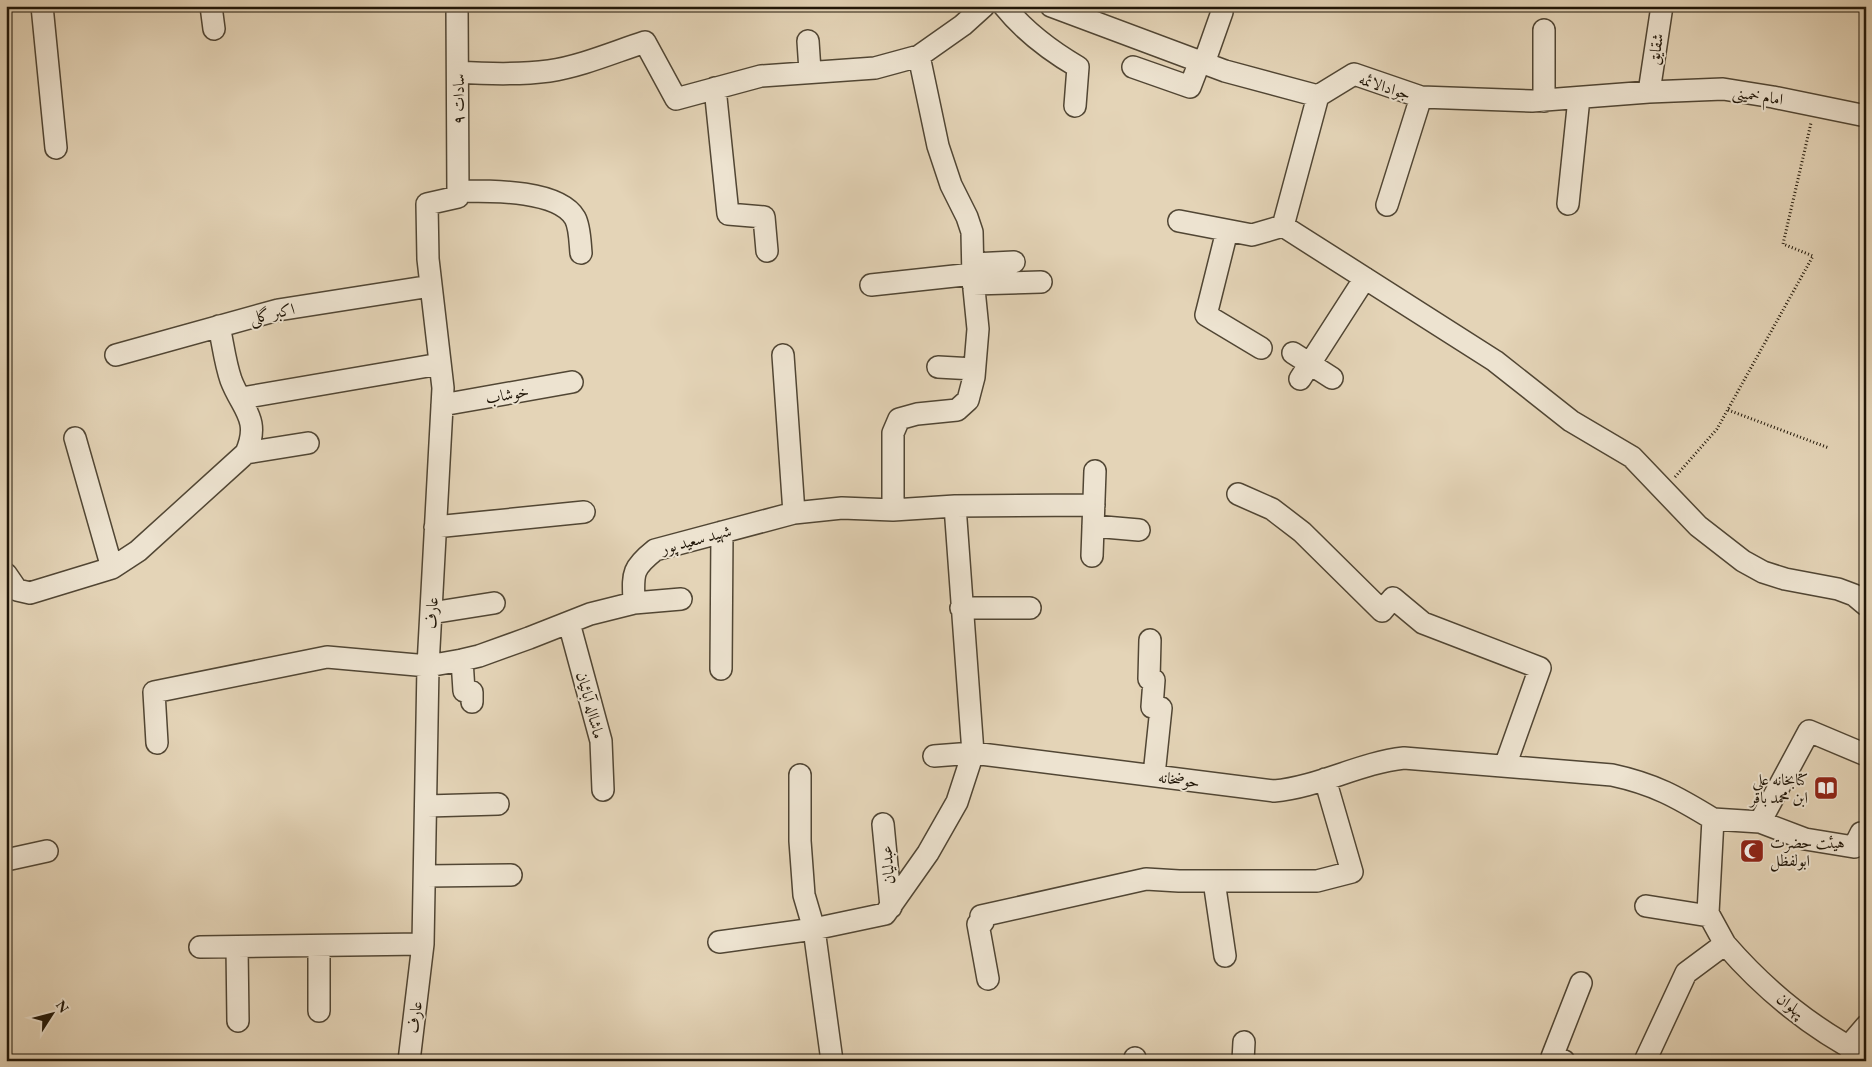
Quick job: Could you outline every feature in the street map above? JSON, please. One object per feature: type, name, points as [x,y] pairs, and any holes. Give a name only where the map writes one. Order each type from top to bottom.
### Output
[{"type":"street","points":[[42,6],[56,148]]},
{"type":"street","points":[[211,6],[214,28]]},
{"type":"street","name":"سادات ۹","points":[[457,6],[458,191]]},
{"type":"street","points":[[458,72],[497,75],[550,71],[587,62],[645,42],[676,99],[761,76],[810,71],[874,68],[919,56],[964,24],[984,6]]},
{"type":"street","points":[[1004,6],[1018,23],[1046,48],[1078,67],[1075,106]]},
{"type":"street","points":[[1051,6],[1225,71],[1318,96],[1283,226]]},
{"type":"street","name":"شقایق","points":[[1649,92],[1662,6]]},
{"type":"street","points":[[1133,66],[1190,87],[1222,12]]},
{"type":"street","points":[[1544,30],[1544,100]]},
{"type":"street","points":[[808,41],[810,71]]},
{"type":"street","points":[[893,510],[893,433],[899,420],[917,414],[957,410],[968,400],[974,369],[978,329],[973,274],[972,232],[967,217],[950,185],[938,146],[919,56]]},
{"type":"street","name":"جوادالائمه","points":[[1318,96],[1354,74],[1421,98],[1493,101],[1544,100],[1649,92]]},
{"type":"street","points":[[714,88],[728,214],[764,217],[767,251]]},
{"type":"street","name":"امام خمینی","points":[[1649,92],[1723,90],[1815,105],[1866,116]]},
{"type":"street","points":[[1387,205],[1421,98]]},
{"type":"street","points":[[1568,204],[1579,98]]},
{"type":"street","points":[[458,191],[505,186],[565,208],[576,219],[582,253]]},
{"type":"street","name":"عارف","points":[[409,1061],[423,944],[426,876],[428,666],[442,405],[440,364],[428,259],[427,204],[458,198],[458,191]]},
{"type":"street","points":[[1179,221],[1252,235],[1283,226],[1495,361],[1571,421],[1632,457],[1698,526],[1743,561],[1763,572],[1785,579],[1829,587],[1854,595],[1866,605]]},
{"type":"street","points":[[1227,231],[1206,315],[1261,348]]},
{"type":"street","points":[[871,285],[973,274],[1014,262]]},
{"type":"street","points":[[973,274],[1041,282]]},
{"type":"street","points":[[1332,378],[1301,365],[1366,278]]},
{"type":"street","name":"اکبر گلی","points":[[116,355],[278,310],[431,286]]},
{"type":"street","points":[[6,574],[17,590],[30,592],[112,568],[138,551],[246,453],[252,439],[250,418],[242,398],[232,381],[219,326]]},
{"type":"street","points":[[783,355],[794,513]]},
{"type":"street","points":[[242,398],[440,364]]},
{"type":"street","points":[[938,368],[974,369]]},
{"type":"street","name":"خوشاب","points":[[442,405],[572,382]]},
{"type":"street","points":[[75,438],[112,568]]},
{"type":"street","points":[[246,453],[308,443]]},
{"type":"street","points":[[1092,556],[1095,472]]},
{"type":"street","points":[[1238,494],[1272,510],[1302,532],[1382,611],[1394,598],[1423,623],[1540,668],[1505,766]]},
{"type":"street","name":"شهید سعید پور","points":[[634,603],[633,578],[638,563],[655,550],[794,513],[842,508],[893,510],[955,506],[1094,505]]},
{"type":"street","points":[[719,942],[814,929],[885,914],[928,854],[957,802],[973,754],[955,506]]},
{"type":"street","points":[[435,527],[584,512]]},
{"type":"street","points":[[1093,526],[1139,530]]},
{"type":"street","points":[[720,669],[722,532]]},
{"type":"street","points":[[158,743],[154,692],[327,657],[428,666],[462,660],[479,656],[590,614],[634,603],[681,599]]},
{"type":"street","points":[[431,613],[494,603]]},
{"type":"street","points":[[962,608],[1030,608]]},
{"type":"street","name":"ماشااله آبائیان","points":[[569,623],[601,741],[603,790]]},
{"type":"street","points":[[1150,640],[1149,679],[1154,680],[1152,707],[1161,708],[1154,775]]},
{"type":"street","points":[[462,660],[464,691],[472,692],[472,702]]},
{"type":"street","points":[[1760,822],[1809,731],[1866,755]]},
{"type":"street","name":"حوضخانه","points":[[934,756],[973,754],[1274,791],[1298,789],[1381,761],[1404,758],[1505,766],[1612,775],[1642,781],[1669,792],[1713,819]]},
{"type":"street","points":[[800,775],[800,841],[804,895],[814,929],[832,1061]]},
{"type":"street","points":[[988,979],[978,924],[983,922],[981,916],[1146,879],[1316,881],[1352,872],[1325,779]]},
{"type":"street","points":[[427,806],[498,804]]},
{"type":"street","points":[[1646,906],[1709,916],[1707,900],[1713,819],[1760,822],[1805,839],[1854,846],[1861,833]]},
{"type":"street","name":"عبدلیان","points":[[883,824],[891,907]]},
{"type":"street","points":[[6,860],[47,851]]},
{"type":"street","points":[[426,876],[511,876]]},
{"type":"street","points":[[1214,881],[1225,956]]},
{"type":"street","name":"پهلوان","points":[[1709,916],[1725,944],[1749,972],[1794,1009],[1857,1052]]},
{"type":"street","points":[[200,947],[423,944]]},
{"type":"street","points":[[1645,1061],[1686,973],[1725,944]]},
{"type":"street","points":[[319,946],[319,1011]]},
{"type":"street","points":[[237,947],[238,1021]]},
{"type":"street","points":[[1564,1061],[1552,1057],[1581,983]]},
{"type":"street","points":[[1857,1052],[1866,1026]]},
{"type":"path","points":[[1664,491],[1717,429],[1813,256],[1782,244],[1815,105]]},
{"type":"path","points":[[1728,410],[1829,448]]},
{"type":"place","name":"کتابخانه علی ابن محمد باقر","points":[[1826,788]]},
{"type":"place","name":"هیئت حضرت ابولفظل","points":[[1752,851]]}]
